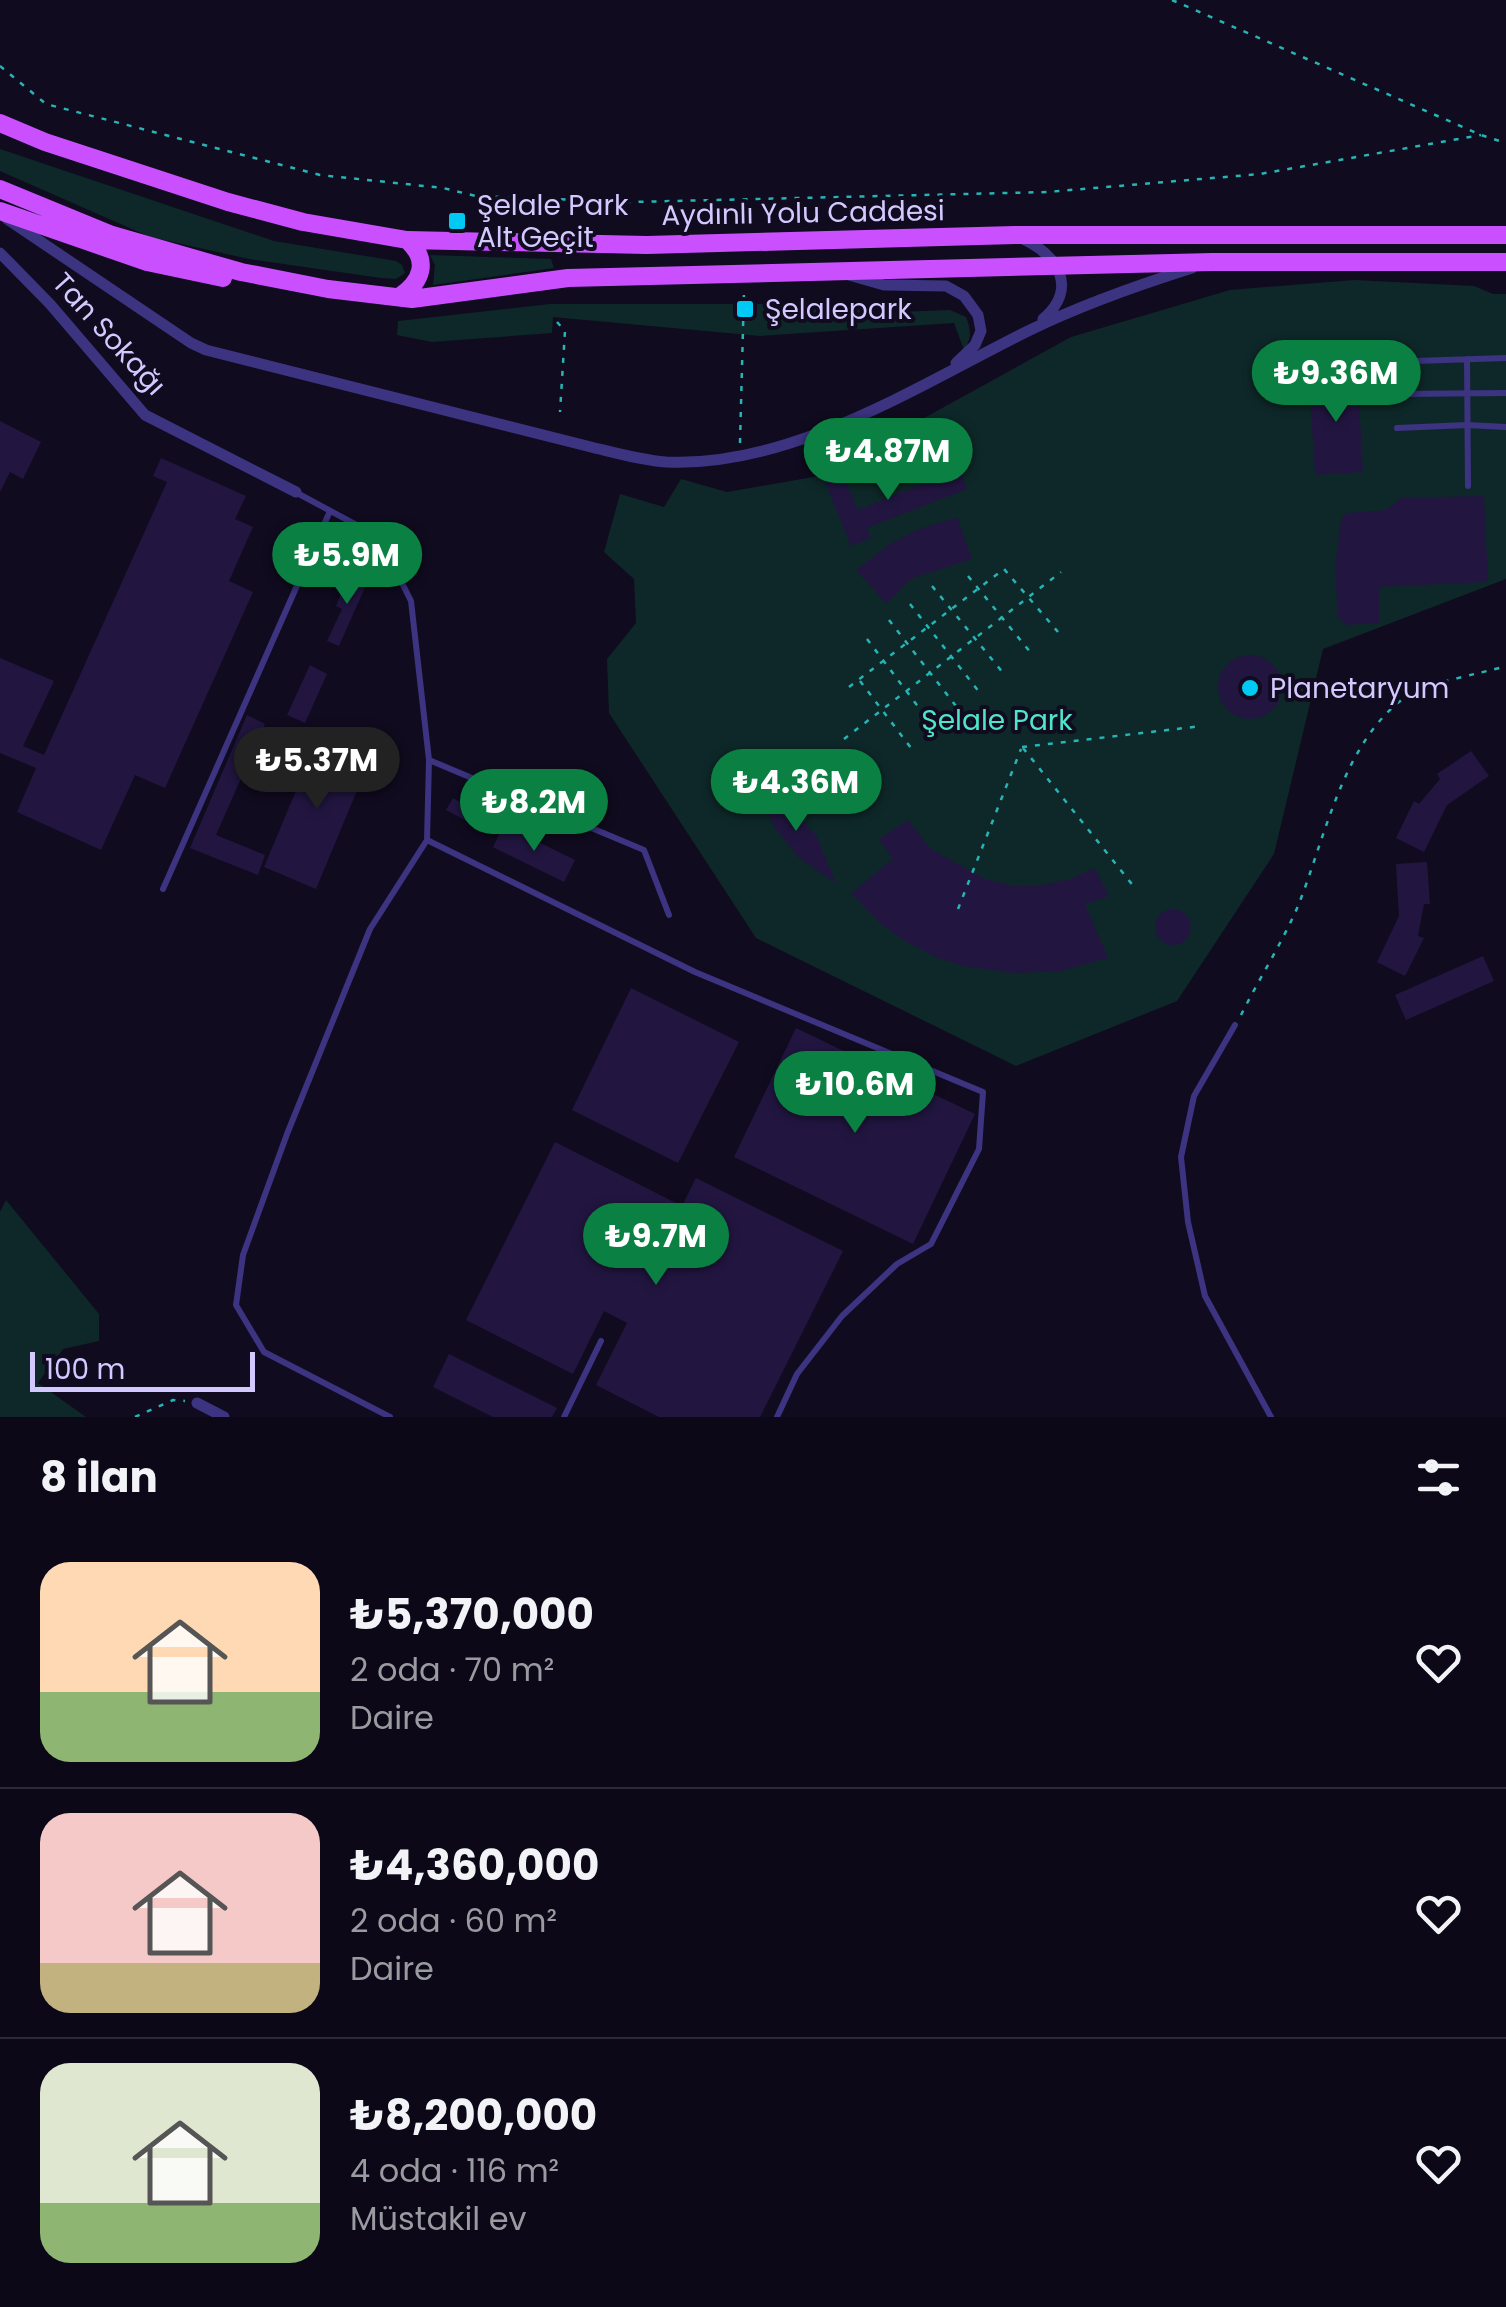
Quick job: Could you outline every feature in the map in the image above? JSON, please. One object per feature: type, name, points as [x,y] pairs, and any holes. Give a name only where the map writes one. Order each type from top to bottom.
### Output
[{"type":"main road","name":"Aydınlı Yolu Caddesi","points":[[0,126],[246,207],[303,222],[407,240],[646,245],[1015,234],[1506,235]]},
{"type":"main road","points":[[0,190],[127,239],[241,272],[399,298],[426,298],[568,278],[1212,262],[1506,262]]},
{"type":"main road","points":[[0,212],[186,271],[288,282]]},
{"type":"main road","points":[[399,298],[416,283],[422,266],[416,248],[407,240]]},
{"type":"street","points":[[0,212],[206,350],[648,460],[671,462],[739,454],[842,425],[1102,298],[1212,262]]},
{"type":"street","points":[[1015,234],[1037,247],[1056,267],[1063,286],[1051,312],[1024,333]]},
{"type":"street","name":"Tan Sokağı","points":[[0,253],[50,304],[145,416],[296,492]]},
{"type":"street","points":[[840,272],[884,285],[946,286],[964,296],[980,322],[979,338],[940,378]]},
{"type":"street","points":[[197,1404],[224,1417]]},
{"type":"lane","points":[[1384,362],[1506,358]]},
{"type":"lane","points":[[1467,359],[1468,486]]},
{"type":"lane","points":[[1398,394],[1506,393]]},
{"type":"lane","points":[[1397,428],[1506,427]]},
{"type":"lane","points":[[296,492],[379,537],[411,601],[428,760],[427,840],[363,946],[262,1203],[244,1255],[236,1305],[264,1352],[390,1417]]},
{"type":"lane","points":[[163,889],[330,510]]},
{"type":"lane","points":[[428,760],[644,850],[669,915]]},
{"type":"lane","points":[[427,840],[696,972],[983,1092],[979,1149],[931,1244],[897,1264],[842,1316],[797,1374],[777,1417]]},
{"type":"lane","points":[[1235,1025],[1194,1096],[1180,1157],[1188,1222],[1205,1296],[1270,1417]]},
{"type":"lane","points":[[564,1417],[600,1341]]},
{"type":"path","points":[[1172,0],[1506,143]]},
{"type":"path","points":[[0,66],[46,104],[320,175],[443,188],[476,196],[631,202],[1047,192],[1260,174],[1481,135]]},
{"type":"path","points":[[739,454],[745,304]]},
{"type":"path","points":[[557,322],[565,330],[560,412]]},
{"type":"path","points":[[849,688],[1004,568],[1058,632]]},
{"type":"path","points":[[844,739],[1061,572]]},
{"type":"path","points":[[968,576],[1031,653]]},
{"type":"path","points":[[932,586],[1004,674]]},
{"type":"path","points":[[910,604],[980,694]]},
{"type":"path","points":[[889,620],[959,710]]},
{"type":"path","points":[[867,639],[934,729]]},
{"type":"path","points":[[1235,1025],[1297,907],[1325,824],[1359,753],[1380,720],[1408,695],[1506,666]]},
{"type":"path","points":[[859,680],[911,748]]},
{"type":"path","points":[[1022,747],[1202,726]]},
{"type":"path","points":[[1022,747],[1135,888]]},
{"type":"path","points":[[958,909],[1022,747]]},
{"type":"path","points":[[136,1417],[172,1400],[197,1404]]},
{"type":"green space","points":[[0,149],[274,241],[396,261],[405,273],[396,279],[381,278],[249,259],[150,237],[0,171]]},
{"type":"green space","points":[[430,255],[551,259],[554,268],[433,285],[435,265]]},
{"type":"green space","name":"Şelale Park","points":[[1354,280],[1474,286],[1493,294],[1506,294],[1506,579],[1323,649],[1274,854],[1177,1001],[1016,1066],[756,938],[609,713],[607,659],[636,623],[634,579],[604,552],[620,494],[664,507],[681,479],[727,492],[819,476],[1071,337],[1230,290]]},
{"type":"green space","points":[[550,304],[849,304],[872,313],[950,310],[966,317],[970,334],[964,350],[954,323],[760,336],[553,317],[552,333],[432,342],[397,335],[398,321]]},
{"type":"green space","points":[[6,1200],[99,1314],[99,1341],[63,1349],[38,1383],[86,1417],[0,1417],[0,1212]]},
{"type":"building","points":[[1350,375],[1358,384],[1363,472],[1315,475],[1309,377]]},
{"type":"building","points":[[0,421],[41,442],[23,479],[10,472],[0,492]]},
{"type":"building","points":[[161,458],[246,496],[235,519],[253,527],[229,581],[253,592],[165,788],[135,775],[101,850],[17,812],[36,768],[0,753],[0,658],[54,681],[23,746],[44,755],[167,482],[153,476]]},
{"type":"building","points":[[959,469],[967,489],[867,528],[871,538],[851,546],[825,482],[843,475],[858,510]]},
{"type":"building","points":[[1484,496],[1488,582],[1379,587],[1379,623],[1347,625],[1338,617],[1335,566],[1341,521],[1346,513],[1386,510],[1401,498]]},
{"type":"building","points":[[957,517],[972,559],[913,578],[886,603],[856,570],[890,544]]},
{"type":"building","points":[[349,574],[367,583],[339,646],[327,641],[342,609],[336,606]]},
{"type":"building","name":"Planetaryum","points":[[1250,655],[1273,664],[1282,687],[1273,710],[1250,719],[1227,710],[1218,687],[1227,664]]},
{"type":"building","points":[[310,665],[327,674],[305,723],[287,715]]},
{"type":"building","points":[[247,715],[265,724],[216,835],[265,855],[258,875],[190,848]]},
{"type":"building","points":[[319,736],[371,757],[316,889],[264,867]]},
{"type":"building","points":[[1471,751],[1489,776],[1447,805],[1424,852],[1396,838],[1414,801],[1419,804],[1440,779],[1437,774]]},
{"type":"building","points":[[756,787],[791,806],[817,837],[836,883],[799,858],[775,828]]},
{"type":"building","points":[[453,798],[480,813],[474,825],[446,810]]},
{"type":"building","points":[[908,820],[931,849],[985,879],[1014,886],[1043,885],[1095,868],[1109,896],[1085,904],[1108,958],[1061,971],[1015,973],[962,966],[903,940],[851,893],[893,859],[879,839]]},
{"type":"building","points":[[504,825],[575,860],[564,882],[493,847]]},
{"type":"building","points":[[1427,862],[1430,904],[1424,904],[1418,936],[1424,938],[1405,976],[1377,962],[1399,916],[1396,864]]},
{"type":"building","points":[[1173,909],[1186,914],[1191,927],[1186,940],[1173,945],[1160,940],[1155,927],[1160,914]]},
{"type":"building","points":[[1483,956],[1494,981],[1406,1020],[1395,995]]},
{"type":"building","points":[[631,988],[739,1042],[678,1163],[572,1110]]},
{"type":"building","points":[[796,1028],[975,1114],[913,1244],[734,1157]]},
{"type":"building","points":[[555,1142],[682,1206],[696,1178],[843,1251],[760,1417],[659,1417],[596,1385],[627,1323],[604,1311],[573,1374],[466,1320]]},
{"type":"building","points":[[449,1354],[557,1408],[552,1417],[493,1417],[433,1387]]},
{"type":"place","name":"Şelale Park Alt Geçit","points":[[457,221]]},
{"type":"place","name":"Şelalepark","points":[[745,309]]},
{"type":"place","name":"Planetaryum","points":[[1250,688]]}]
